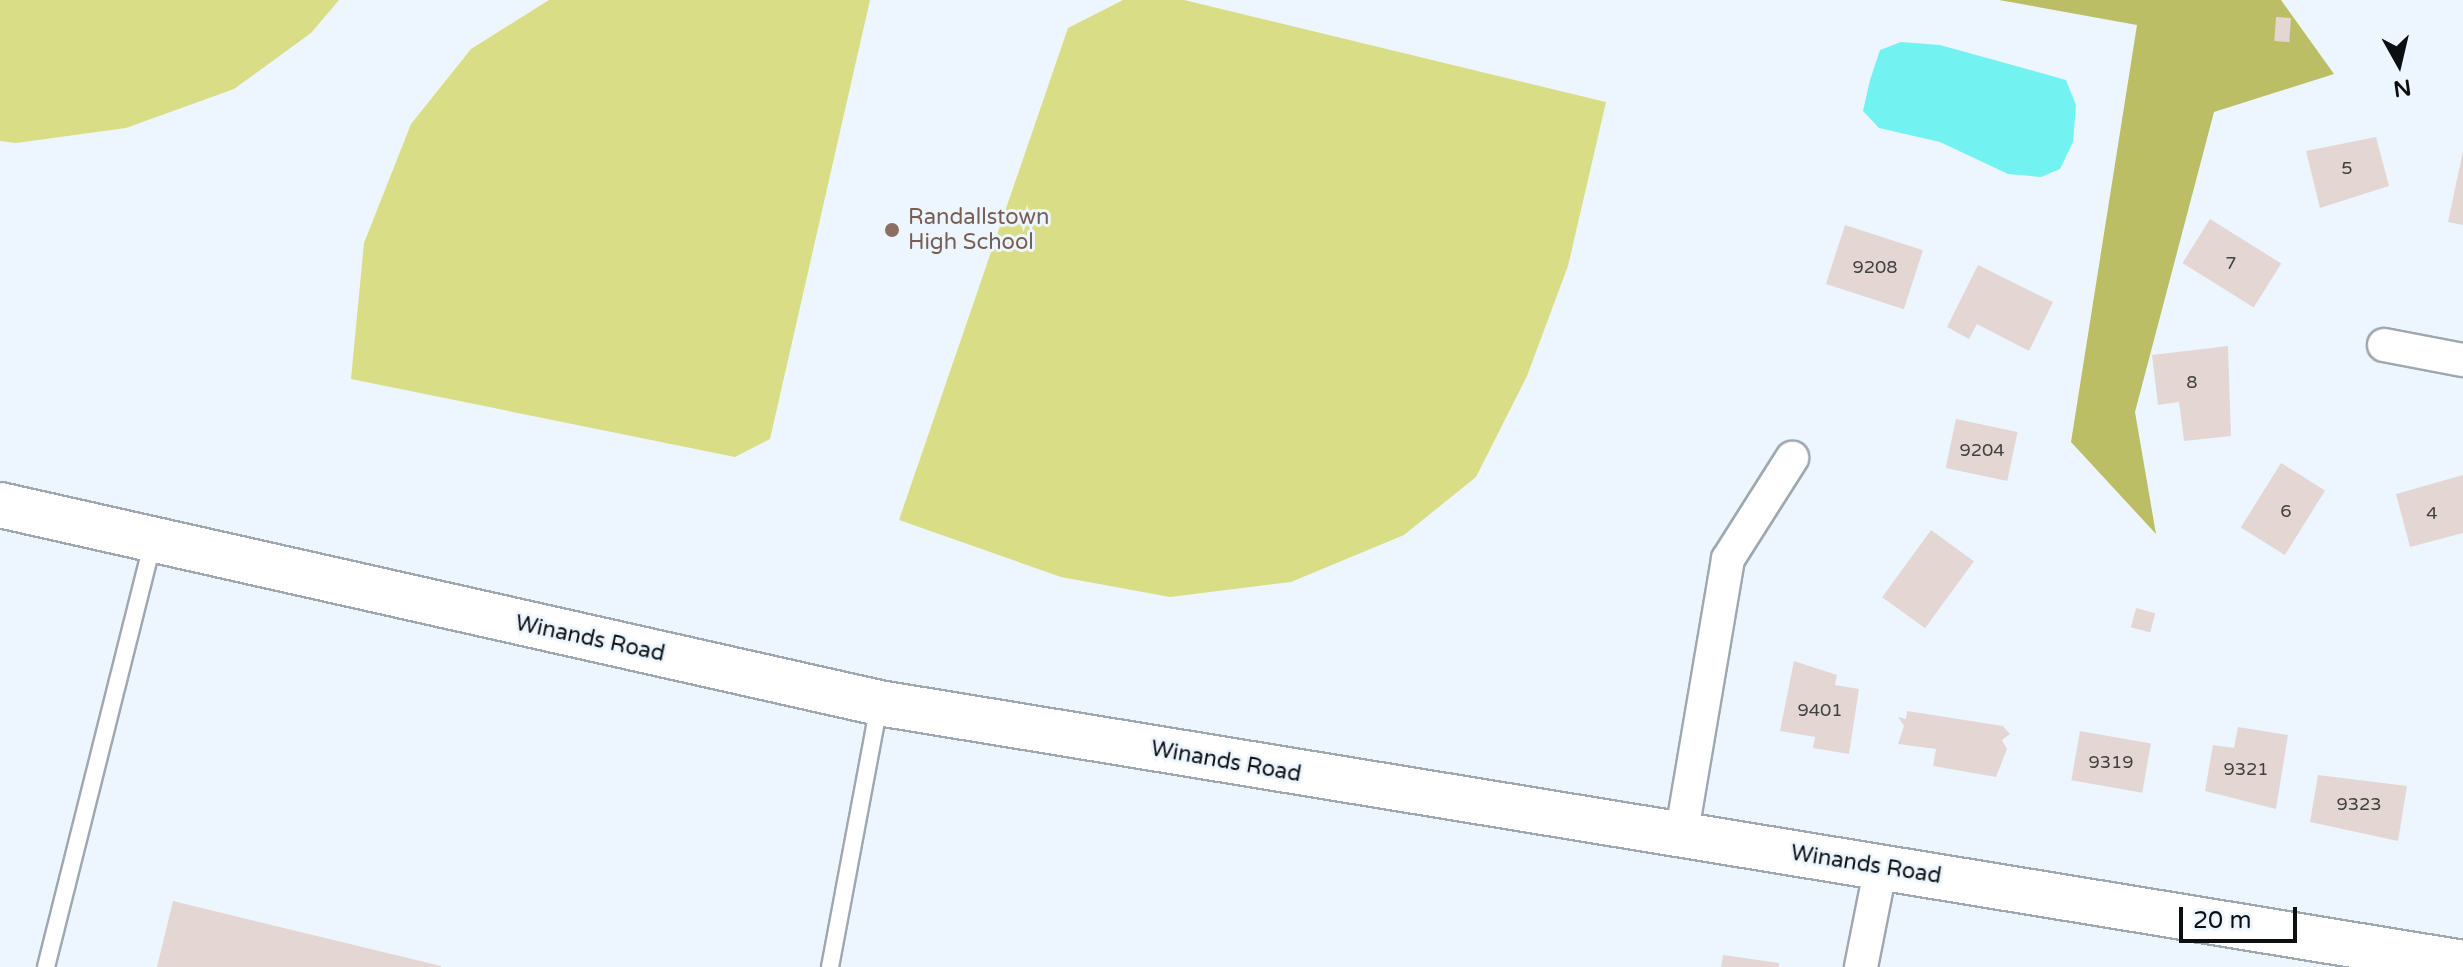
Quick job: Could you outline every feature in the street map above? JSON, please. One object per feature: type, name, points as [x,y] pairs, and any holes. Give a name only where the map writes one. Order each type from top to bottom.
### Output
[{"type":"street","points":[[2384,345],[2463,360]]},
{"type":"street","points":[[1681,837],[1728,559],[1792,458]]},
{"type":"street","name":"Winands Road","points":[[0,505],[153,542],[879,703],[2463,963]]},
{"type":"street","points":[[1861,967],[1881,866]]},
{"type":"lane","points":[[46,967],[153,542]]},
{"type":"lane","points":[[830,967],[879,703]]},
{"type":"green space","points":[[0,0],[339,0],[311,33],[234,89],[126,128],[16,143],[0,141]]},
{"type":"green space","points":[[549,0],[870,0],[770,439],[735,457],[351,379],[364,243],[411,124],[471,49]]},
{"type":"green space","points":[[1123,0],[1184,0],[1606,102],[1568,266],[1527,376],[1476,477],[1404,535],[1291,582],[1170,597],[1061,577],[899,520],[1068,28]]},
{"type":"green space","points":[[1999,0],[2281,0],[2334,74],[2214,112],[2135,412],[2156,534],[2071,442],[2137,25]]},
{"type":"water","points":[[1901,42],[1940,45],[2066,80],[2076,105],[2073,142],[2060,169],[2041,177],[2008,174],[1940,142],[1879,128],[1863,111],[1870,80],[1880,50]]},
{"type":"building","points":[[2276,17],[2291,18],[2289,42],[2274,41]]},
{"type":"building","points":[[2376,137],[2389,186],[2320,208],[2306,151]]},
{"type":"building","points":[[2463,151],[2463,225],[2448,222]]},
{"type":"building","points":[[2210,219],[2281,264],[2254,308],[2182,263]]},
{"type":"building","points":[[1845,225],[1923,250],[1904,309],[1826,284]]},
{"type":"building","points":[[1978,265],[2053,302],[2029,351],[1977,324],[1969,339],[1947,327]]},
{"type":"building","points":[[2228,346],[2231,436],[2184,441],[2179,402],[2158,405],[2152,355]]},
{"type":"building","points":[[1956,419],[2018,432],[2007,481],[1946,468]]},
{"type":"building","points":[[2281,463],[2325,491],[2285,555],[2241,527]]},
{"type":"building","points":[[2463,475],[2463,533],[2410,547],[2396,494]]},
{"type":"building","points":[[1931,530],[1974,561],[1925,628],[1882,597]]},
{"type":"building","points":[[2136,608],[2155,613],[2150,632],[2131,627]]},
{"type":"building","points":[[1794,661],[1837,675],[1835,685],[1859,689],[1849,754],[1813,748],[1815,737],[1780,731]]},
{"type":"building","points":[[1907,711],[2003,726],[2010,734],[2002,740],[2007,749],[1996,777],[1933,766],[1936,749],[1898,744],[1904,726],[1898,717],[1906,719]]},
{"type":"building","points":[[2238,727],[2288,735],[2276,809],[2205,791],[2213,745],[2234,748]]},
{"type":"building","points":[[2080,731],[2151,744],[2142,793],[2071,780]]},
{"type":"building","points":[[2318,775],[2407,786],[2398,841],[2310,822]]},
{"type":"building","points":[[173,901],[441,966],[441,967],[157,967]]},
{"type":"building","points":[[1723,955],[1779,963],[1779,967],[1721,967]]},
{"type":"place","name":"Randallstown High School","points":[[892,230]]}]
